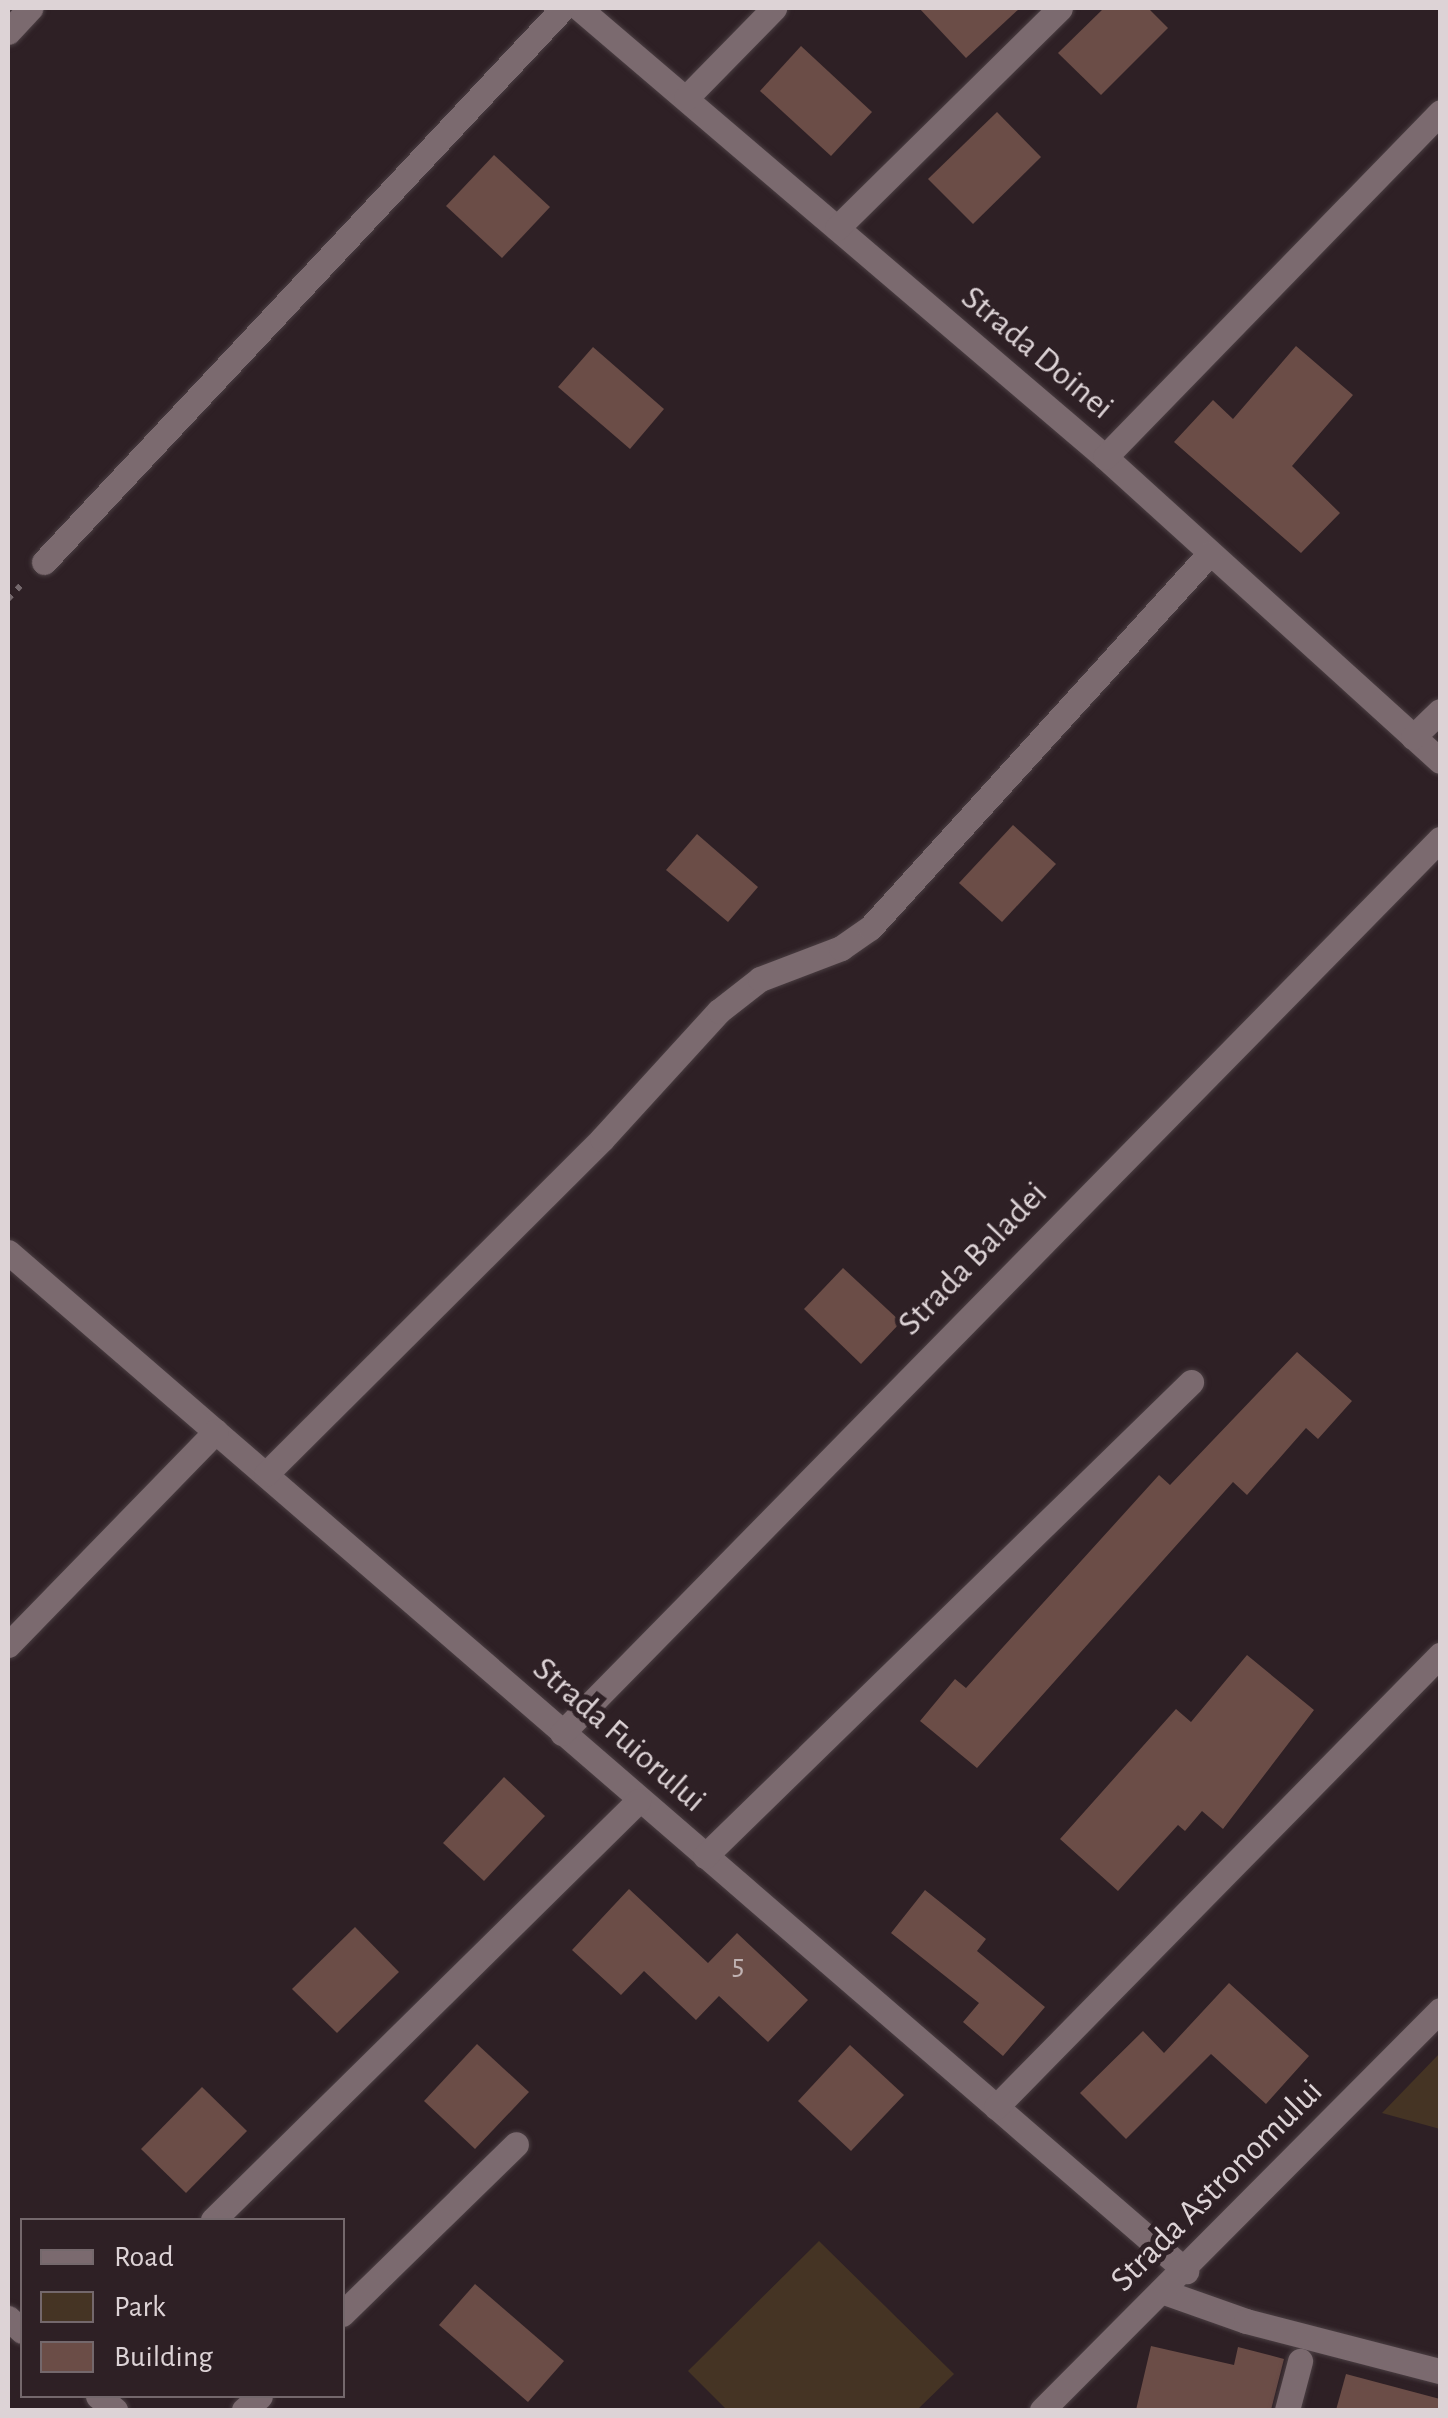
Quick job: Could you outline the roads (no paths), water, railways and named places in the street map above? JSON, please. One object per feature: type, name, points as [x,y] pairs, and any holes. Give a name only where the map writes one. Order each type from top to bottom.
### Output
[{"type":"street","points":[[8,32],[30,8]]},
{"type":"street","points":[[44,562],[563,8]]},
{"type":"street","name":"Strada Doinei","points":[[580,8],[1105,456],[1440,761]]},
{"type":"street","points":[[686,98],[774,8]]},
{"type":"street","points":[[837,228],[1060,8]]},
{"type":"street","points":[[1105,456],[1440,112]]},
{"type":"street","points":[[266,1474],[602,1139],[718,1011],[760,980],[841,948],[870,928],[1210,553]]},
{"type":"street","points":[[1413,738],[1440,711]]},
{"type":"street","name":"Strada Baladei","points":[[562,1733],[1440,839]]},
{"type":"street","name":"Strada Fuiorului","points":[[8,1252],[638,1801],[1186,2271]]},
{"type":"street","points":[[706,1856],[1191,1382]]},
{"type":"street","points":[[8,1646],[216,1432]]},
{"type":"street","points":[[996,2107],[1440,1655]]},
{"type":"street","points":[[215,2218],[638,1801]]},
{"type":"street","name":"Strada Astronomului","points":[[1042,2410],[1186,2271],[1440,2010]]},
{"type":"street","points":[[345,2311],[516,2144]]},
{"type":"street","points":[[1164,2292],[1246,2321],[1440,2372]]},
{"type":"street","points":[[1288,2410],[1300,2361]]}]
